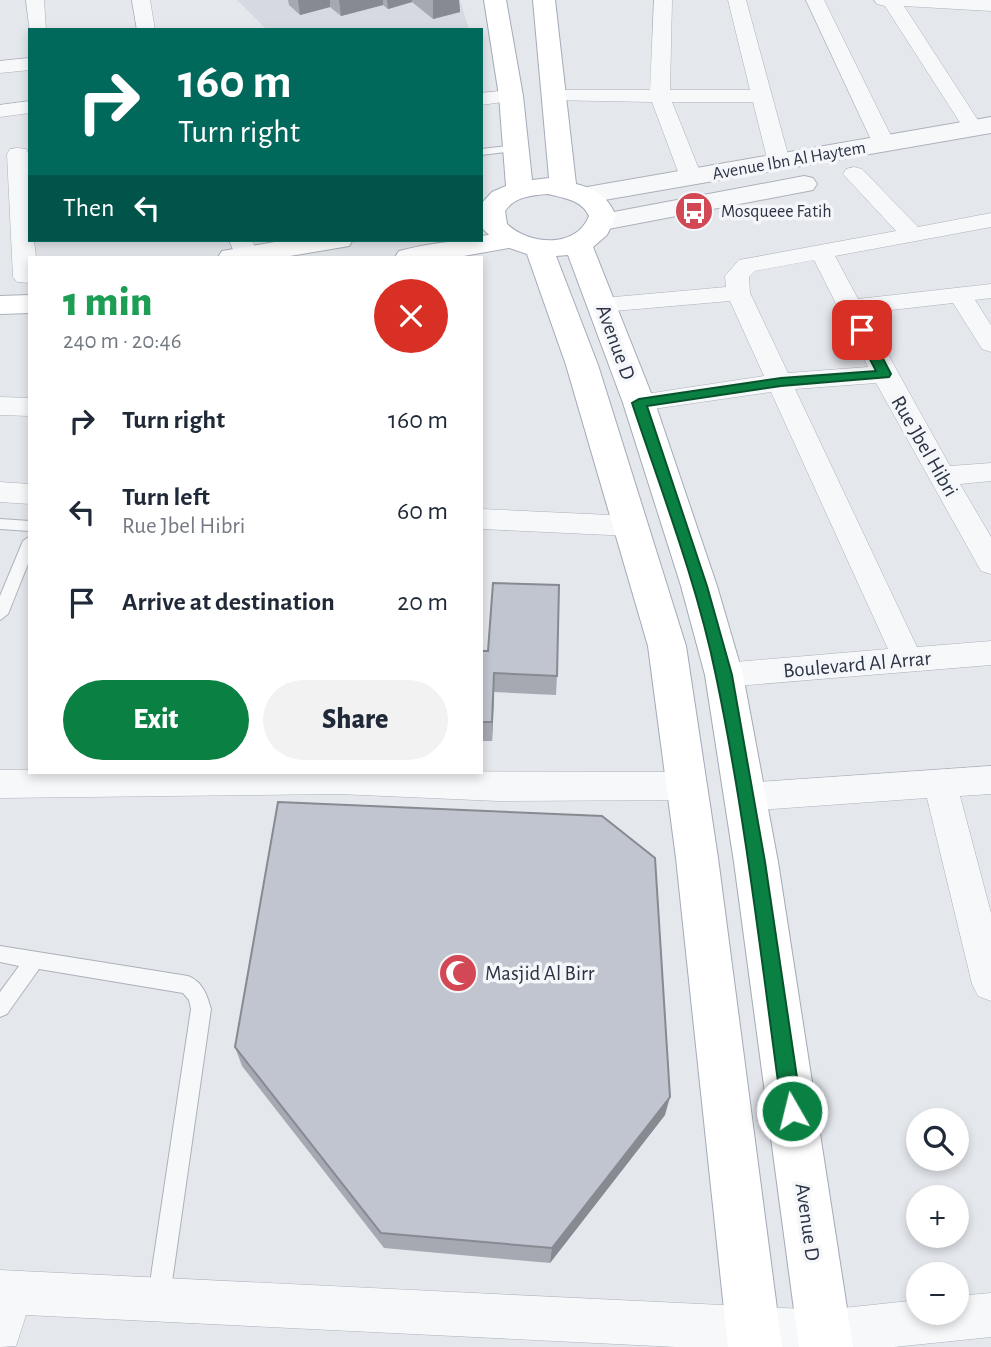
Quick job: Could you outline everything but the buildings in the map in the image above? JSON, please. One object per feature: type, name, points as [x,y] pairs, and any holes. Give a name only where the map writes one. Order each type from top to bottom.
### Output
[{"type":"main road","points":[[495,0],[511,96],[520,189]]},
{"type":"main road","points":[[544,0],[556,96],[575,191]]},
{"type":"main road","points":[[520,189],[575,191],[597,203],[603,212],[557,239],[499,232],[486,215],[495,204],[520,189]]},
{"type":"main road","name":"Avenue Ibn Al Haytem","points":[[417,256],[557,239]]},
{"type":"main road","name":"Avenue D","points":[[557,239],[603,305],[639,403],[699,586],[724,675],[756,862],[825,1339]]},
{"type":"main road","name":"Avenue D","points":[[557,239],[582,365],[667,646],[697,858],[754,1338]]},
{"type":"main road","points":[[240,251],[321,242]]},
{"type":"main road","points":[[0,305],[21,284]]},
{"type":"main road","points":[[697,858],[756,862]]},
{"type":"street","points":[[35,0],[37,28]]},
{"type":"street","points":[[141,0],[146,28]]},
{"type":"street","points":[[663,0],[660,96],[691,177]]},
{"type":"street","points":[[737,0],[779,162]]},
{"type":"street","points":[[815,0],[884,144]]},
{"type":"street","points":[[883,0],[980,7]]},
{"type":"street","points":[[891,0],[982,127]]},
{"type":"street","points":[[0,67],[28,64]]},
{"type":"street","points":[[483,99],[511,96]]},
{"type":"street","points":[[556,96],[761,96]]},
{"type":"street","points":[[0,111],[28,107]]},
{"type":"street","name":"Avenue Ibn Al Haytem","points":[[575,191],[691,177],[982,127]]},
{"type":"street","name":"Avenue Ibn Al Haytem","points":[[557,239],[854,174],[991,150]]},
{"type":"street","points":[[16,155],[26,216],[21,284]]},
{"type":"street","points":[[854,174],[913,235]]},
{"type":"street","points":[[908,660],[738,293],[737,276],[747,265],[991,220]]},
{"type":"street","name":"Rue Jbel Hibri","points":[[822,252],[884,374],[989,557]]},
{"type":"street","points":[[850,307],[991,291]]},
{"type":"street","points":[[603,305],[738,293]]},
{"type":"street","points":[[960,295],[991,344]]},
{"type":"street","points":[[639,403],[781,382],[884,374]]},
{"type":"street","points":[[0,406],[28,407]]},
{"type":"street","points":[[942,476],[991,472]]},
{"type":"street","points":[[0,492],[28,494]]},
{"type":"street","points":[[483,519],[631,526]]},
{"type":"street","name":"Boulevard Al Arrar","points":[[724,675],[991,653]]},
{"type":"street","points":[[0,784],[338,780],[498,787],[687,786]]},
{"type":"street","points":[[744,797],[991,780]]},
{"type":"street","points":[[940,784],[991,984]]},
{"type":"street","points":[[4,1305],[158,1299],[754,1338],[825,1339],[991,1315]]},
{"type":"lane","points":[[483,152],[517,148]]},
{"type":"lane","points":[[0,524],[28,526]]},
{"type":"lane","points":[[0,614],[28,546]]},
{"type":"lane","points":[[0,954],[188,985],[198,996],[201,1009],[158,1299]]},
{"type":"lane","points":[[0,1008],[34,960]]},
{"type":"shaded area","points":[[237,0],[460,0],[468,28],[265,28]]},
{"type":"place","name":"Mosqueee Fatih","points":[[694,211]]},
{"type":"place","name":"Masjid Al Birr","points":[[458,973]]},
{"type":"route","points":[[792,1111],[756,862],[724,675],[699,586],[639,403],[781,382],[884,374],[862,330]]}]
